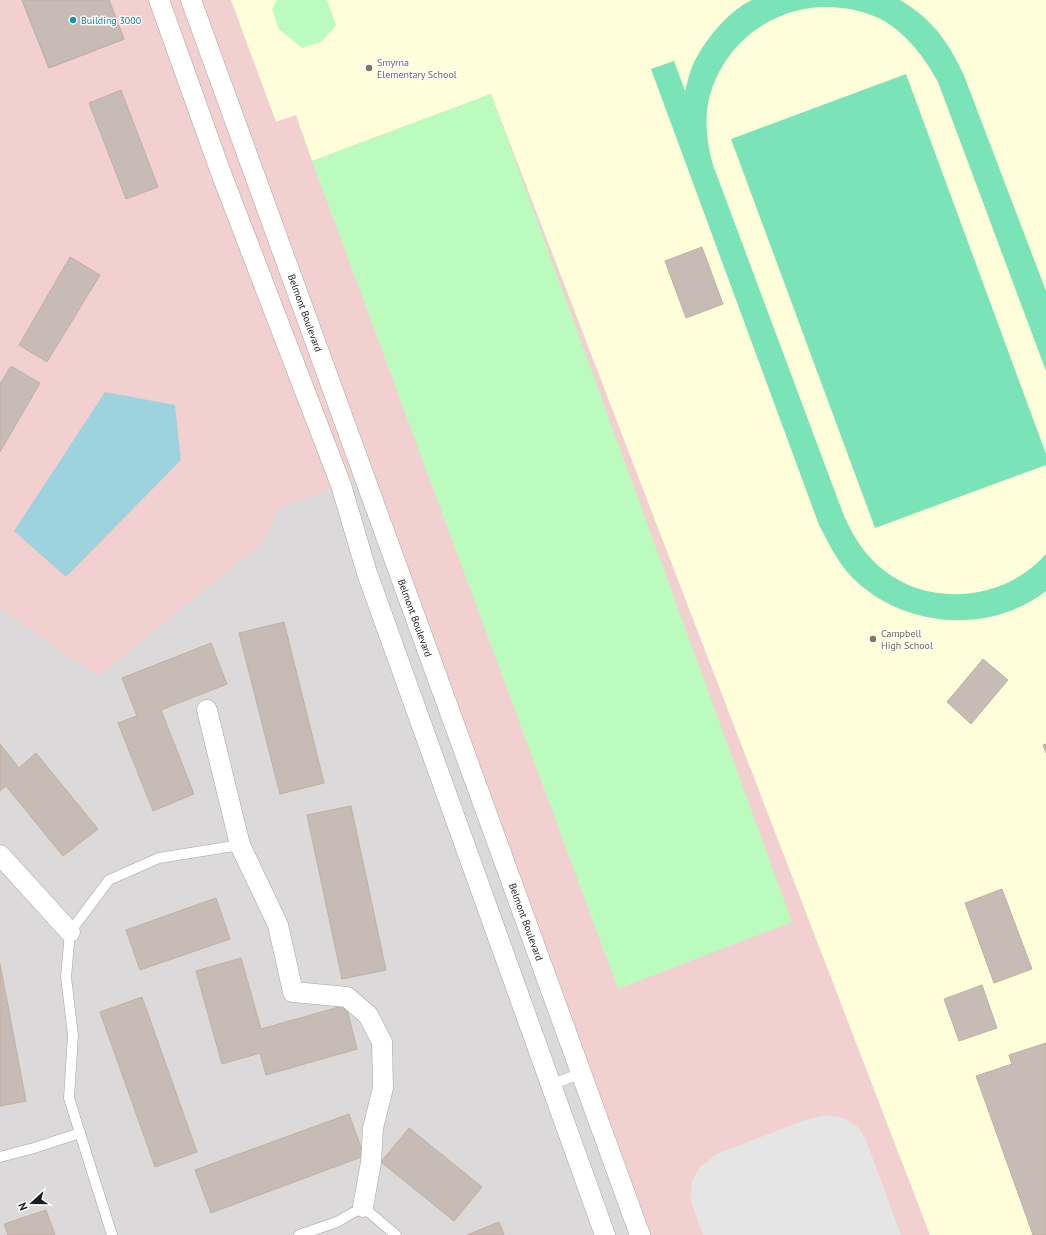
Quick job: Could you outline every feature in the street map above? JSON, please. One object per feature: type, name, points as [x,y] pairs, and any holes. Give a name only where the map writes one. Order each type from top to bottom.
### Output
[{"type":"street","points":[[158,0],[221,173],[341,485],[367,573],[605,1235]]},
{"type":"street","name":"Belmont Boulevard","points":[[192,0],[640,1235]]},
{"type":"street","points":[[207,710],[240,845],[278,925],[293,992],[347,997],[368,1015],[382,1042],[384,1088],[373,1128],[371,1162],[363,1207]]},
{"type":"street","points":[[0,855],[70,932]]},
{"type":"lane","points":[[112,1235],[69,1098],[72,1035],[66,977],[70,932],[109,880],[159,858],[240,845]]},
{"type":"lane","points":[[551,1085],[581,1073]]},
{"type":"lane","points":[[0,1157],[80,1133]]},
{"type":"lane","points":[[299,1235],[337,1222],[363,1207],[396,1235]]},
{"type":"shaded area","points":[[0,0],[341,485],[356,479],[630,1235],[0,1235]]},
{"type":"shaded area","points":[[0,0],[1046,0],[1046,1235],[630,1235],[356,479],[279,508],[261,544],[98,676],[0,608]]},
{"type":"shaded area","name":"Campbell High School","points":[[231,0],[1046,0],[1046,1235],[930,1235],[491,94],[312,161],[296,115],[276,122]]},
{"type":"shaded area","points":[[826,1115],[843,1118],[858,1127],[866,1140],[901,1235],[703,1235],[690,1198],[692,1182],[700,1167],[717,1154],[805,1120]]},
{"type":"green space","points":[[277,0],[327,0],[336,25],[321,42],[302,48],[279,29],[272,9]]},
{"type":"green space","points":[[752,0],[900,0],[921,15],[938,31],[951,50],[963,73],[1046,291],[1046,371],[938,82],[915,48],[891,25],[871,15],[856,10],[842,8],[819,7],[798,10],[777,17],[758,28],[742,42],[728,58],[717,78],[709,99],[706,124],[713,165],[844,516],[861,547],[872,560],[886,572],[905,583],[926,591],[947,594],[969,593],[991,589],[1011,581],[1030,569],[1046,554],[1046,591],[1023,605],[998,615],[971,620],[944,620],[918,615],[893,606],[869,592],[849,574],[836,556],[819,525],[651,69],[674,61],[685,91],[696,58],[709,38],[734,12]]},
{"type":"green space","points":[[906,74],[1046,454],[1046,465],[875,528],[731,139]]},
{"type":"green space","points":[[491,94],[792,922],[618,989],[312,161]]},
{"type":"water","points":[[105,392],[175,405],[181,460],[66,577],[14,531]]},
{"type":"building","name":"Building 3000","points":[[22,0],[109,0],[124,39],[49,68]]},
{"type":"building","name":"Building 3000","points":[[22,0],[109,0],[124,39],[49,68]]},
{"type":"building","points":[[121,90],[158,187],[126,199],[89,103]]},
{"type":"building","points":[[702,247],[723,304],[686,318],[665,261]]},
{"type":"building","points":[[70,257],[100,275],[47,362],[19,345]]},
{"type":"building","points":[[11,366],[40,383],[0,452],[0,384]]},
{"type":"building","points":[[284,622],[324,783],[280,794],[239,633]]},
{"type":"building","points":[[211,643],[227,684],[161,710],[194,794],[153,811],[118,723],[137,716],[122,678]]},
{"type":"building","points":[[983,659],[1008,680],[971,724],[947,702]]},
{"type":"building","points":[[0,744],[19,768],[36,753],[98,829],[63,856],[6,786],[0,791]]},
{"type":"building","points":[[1046,744],[1046,753],[1043,745]]},
{"type":"building","points":[[351,806],[386,970],[342,979],[307,815]]},
{"type":"building","points":[[1002,889],[1032,969],[994,983],[965,903]]},
{"type":"building","points":[[216,898],[230,939],[140,970],[126,930]]},
{"type":"building","points":[[241,958],[261,1029],[346,1005],[357,1049],[266,1075],[260,1053],[222,1064],[196,971]]},
{"type":"building","points":[[0,964],[26,1101],[0,1106]]},
{"type":"building","points":[[982,985],[997,1028],[959,1041],[944,999]]},
{"type":"building","points":[[142,997],[197,1152],[155,1167],[100,1012]]},
{"type":"building","points":[[1046,1043],[1046,1235],[1033,1235],[976,1076],[1012,1064],[1009,1055]]},
{"type":"building","points":[[349,1114],[364,1156],[211,1213],[195,1170]]},
{"type":"building","points":[[409,1128],[482,1187],[454,1221],[381,1162]]},
{"type":"building","points":[[46,1210],[55,1235],[8,1235],[4,1224]]},
{"type":"building","points":[[499,1222],[504,1235],[467,1235]]},
{"type":"place","name":"Building 3000","points":[[73,20]]},
{"type":"place","name":"Smyrna Elementary School","points":[[369,68]]},
{"type":"place","name":"Campbell High School","points":[[873,639]]}]
